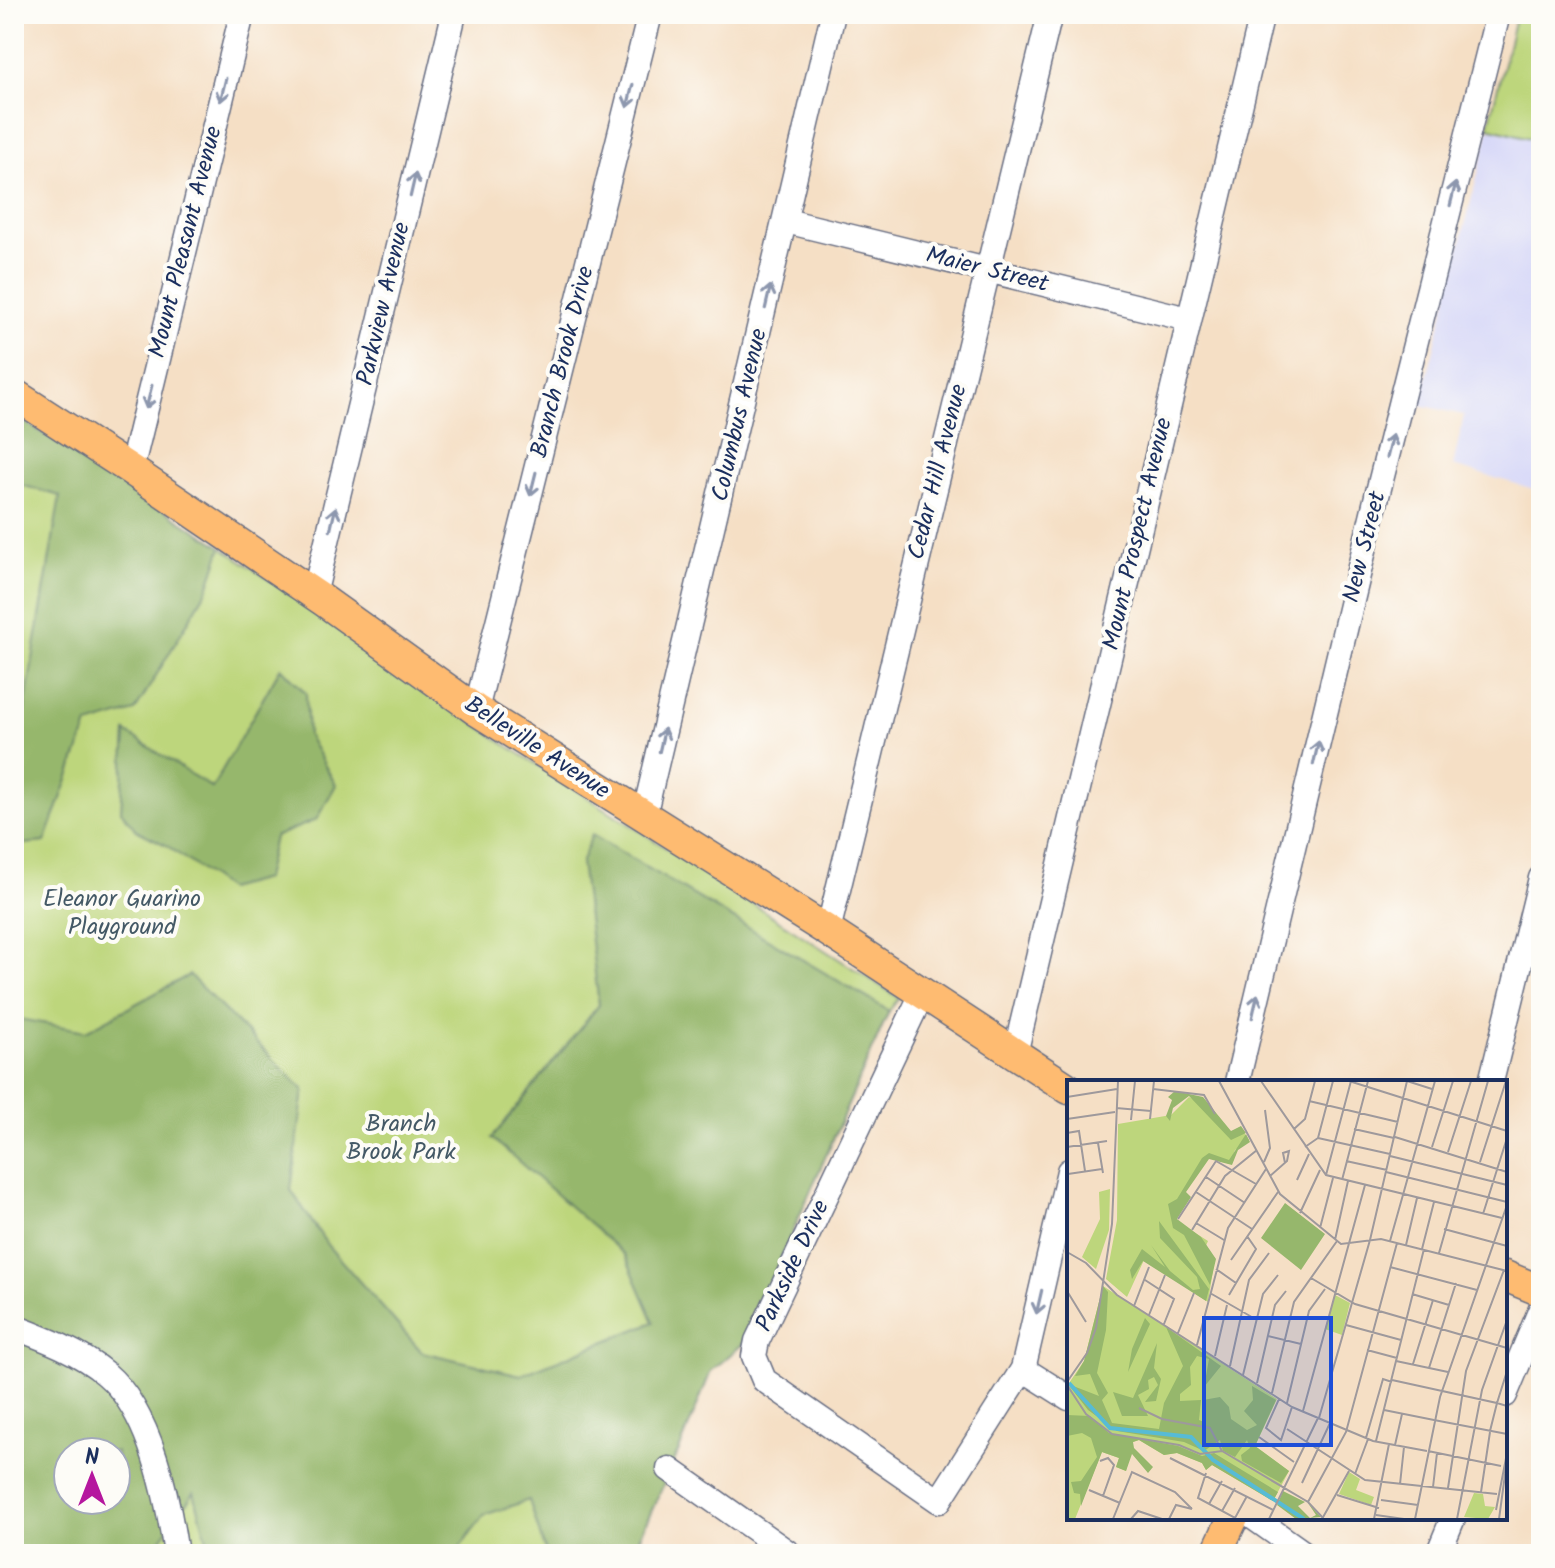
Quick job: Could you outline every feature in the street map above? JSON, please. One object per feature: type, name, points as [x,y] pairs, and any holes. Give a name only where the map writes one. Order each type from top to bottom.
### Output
[{"type":"main road","name":"Belleville Avenue","points":[[14,394],[314,595],[476,710],[828,931],[1067,1088]]},
{"type":"main road","points":[[1507,1277],[1541,1291]]},
{"type":"main road","points":[[1216,1554],[1232,1520]]},
{"type":"street","name":"Mount Pleasant Avenue","points":[[131,470],[242,14]]},
{"type":"street","name":"Parkview Avenue","points":[[314,595],[454,14]]},
{"type":"street","name":"Columbus Avenue","points":[[644,816],[833,14]]},
{"type":"street","name":"Cedar Hill Avenue","points":[[828,931],[1050,14]]},
{"type":"street","name":"Mount Prospect Avenue","points":[[1015,1054],[1262,14]]},
{"type":"street","name":"New Street","points":[[1237,1080],[1491,15]]},
{"type":"street","name":"Branch Brook Drive","points":[[476,710],[644,16]]},
{"type":"street","name":"Maier Street","points":[[786,221],[1188,319]]},
{"type":"street","points":[[1491,1080],[1541,878]]},
{"type":"street","name":"Parkside Drive","points":[[922,994],[757,1341],[754,1356],[757,1368],[764,1380],[939,1501],[1023,1369]]},
{"type":"street","points":[[1067,1180],[1023,1369],[1067,1397]]},
{"type":"street","points":[[1507,1390],[1541,1309]]},
{"type":"street","points":[[14,1327],[90,1362],[122,1389],[161,1476],[176,1554]]},
{"type":"street","points":[[669,1469],[790,1554]]},
{"type":"street","points":[[1257,1520],[1305,1554]]},
{"type":"street","points":[[1438,1554],[1452,1520]]},
{"type":"shaded area","points":[[1489,129],[1541,141],[1541,491],[1453,466],[1464,415],[1420,405]]},
{"type":"green space","points":[[1516,14],[1541,14],[1541,141],[1488,127]]},
{"type":"green space","name":"Branch Brook Park","points":[[14,415],[222,547],[503,743],[899,998],[889,1011],[744,1343],[711,1371],[632,1554],[14,1554]]},
{"type":"green space","points":[[14,415],[222,547],[208,588],[135,711],[88,725],[45,842],[14,845],[14,773],[60,496],[14,483]]},
{"type":"green space","points":[[281,667],[306,693],[308,736],[336,785],[316,820],[274,837],[265,879],[227,889],[166,845],[136,830],[121,811],[126,732],[212,788]]},
{"type":"green space","points":[[592,835],[889,1011],[744,1343],[711,1371],[632,1554],[546,1554],[529,1500],[484,1515],[455,1554],[211,1554],[194,1493],[150,1554],[14,1554],[14,1018],[86,1031],[189,975],[304,1090],[291,1190],[328,1246],[422,1352],[521,1375],[654,1322],[625,1255],[492,1138],[599,1005],[581,863]]},
{"type":"park label","name":"Eleanor Guarino Playground","points":[[122,913]]}]
